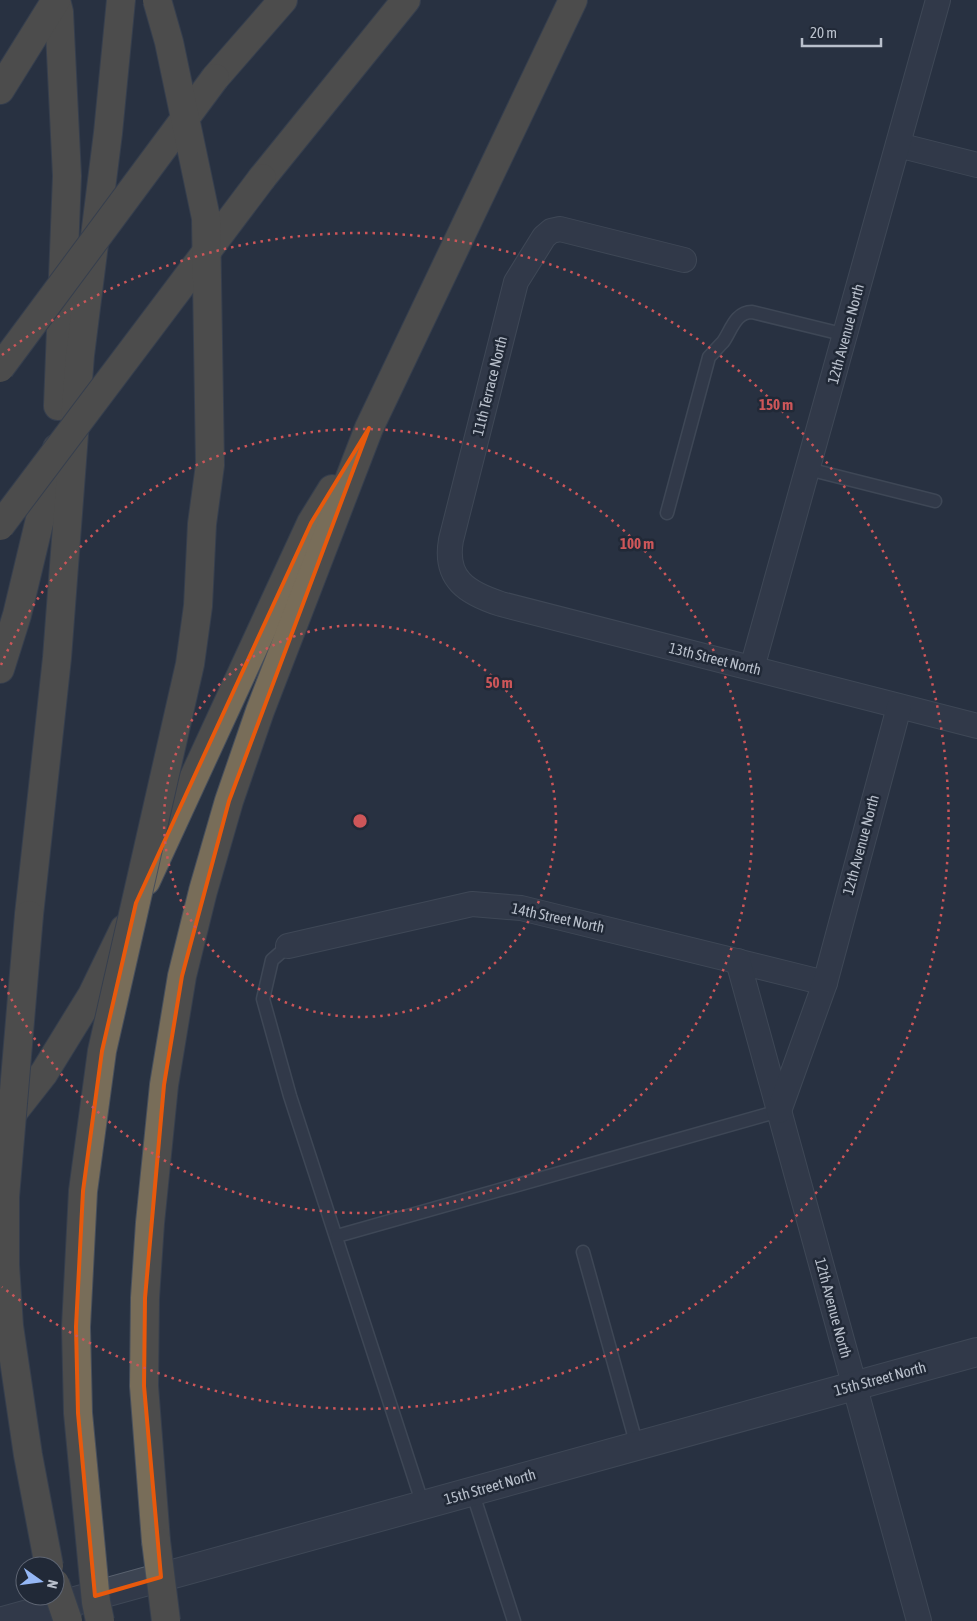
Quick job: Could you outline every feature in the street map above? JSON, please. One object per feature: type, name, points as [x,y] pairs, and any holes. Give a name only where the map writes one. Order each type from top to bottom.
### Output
[{"type":"highway","points":[[0,90],[56,0]]},
{"type":"highway","points":[[55,455],[67,176],[59,12],[56,0]]},
{"type":"highway","points":[[47,1556],[28,1455],[9,1326],[5,1265],[4,1197],[29,915],[56,658],[80,354],[108,133],[121,0]]},
{"type":"highway","points":[[100,1621],[96,1602],[78,1412],[76,1326],[83,1192],[102,1051],[190,664],[198,606],[202,524],[210,465],[206,218],[169,42],[157,0]]},
{"type":"highway","points":[[216,78],[259,0]]},
{"type":"highway","points":[[0,368],[216,78],[283,0]]},
{"type":"highway","points":[[0,526],[262,178],[406,0]]},
{"type":"highway","points":[[166,1621],[156,1540],[144,1386],[145,1298],[164,1085],[182,976],[203,891],[229,801],[260,711],[369,428],[573,0]]},
{"type":"highway","points":[[0,669],[18,615],[80,354]]},
{"type":"highway","points":[[0,1129],[44,1072],[92,995],[311,523],[369,428]]},
{"type":"highway","points":[[63,1606],[68,1621]]},
{"type":"street","name":"12th Avenue North","points":[[752,668],[938,0]]},
{"type":"street","points":[[898,145],[977,165]]},
{"type":"street","name":"11th Terrace North","points":[[458,580],[451,569],[449,559],[451,540],[516,282],[536,249],[550,230],[560,229],[684,260]]},
{"type":"street","name":"13th Street North","points":[[458,580],[471,592],[501,604],[977,726]]},
{"type":"street","name":"12th Avenue North","points":[[779,1111],[825,983],[899,707]]},
{"type":"street","name":"14th Street North","points":[[288,946],[472,904],[521,908],[738,961]]},
{"type":"street","name":"12th Avenue North","points":[[738,961],[920,1621]]},
{"type":"street","points":[[738,961],[825,983]]},
{"type":"street","name":"15th Street North","points":[[5,1621],[977,1352]]},
{"type":"lane","points":[[668,513],[709,357],[724,340],[737,318],[745,312],[752,312],[846,335]]},
{"type":"lane","points":[[808,469],[935,501]]},
{"type":"lane","points":[[288,946],[272,960],[263,999],[290,1096],[423,1505]]},
{"type":"lane","points":[[337,1236],[779,1111]]},
{"type":"lane","points":[[583,1252],[637,1446]]},
{"type":"lane","points":[[472,1492],[514,1621]]},
{"type":"highlighted area","points":[[369,428],[229,801],[182,976],[164,1085],[145,1298],[144,1386],[161,1577],[95,1596],[78,1413],[76,1327],[83,1191],[102,1051],[136,903],[311,523]]}]
